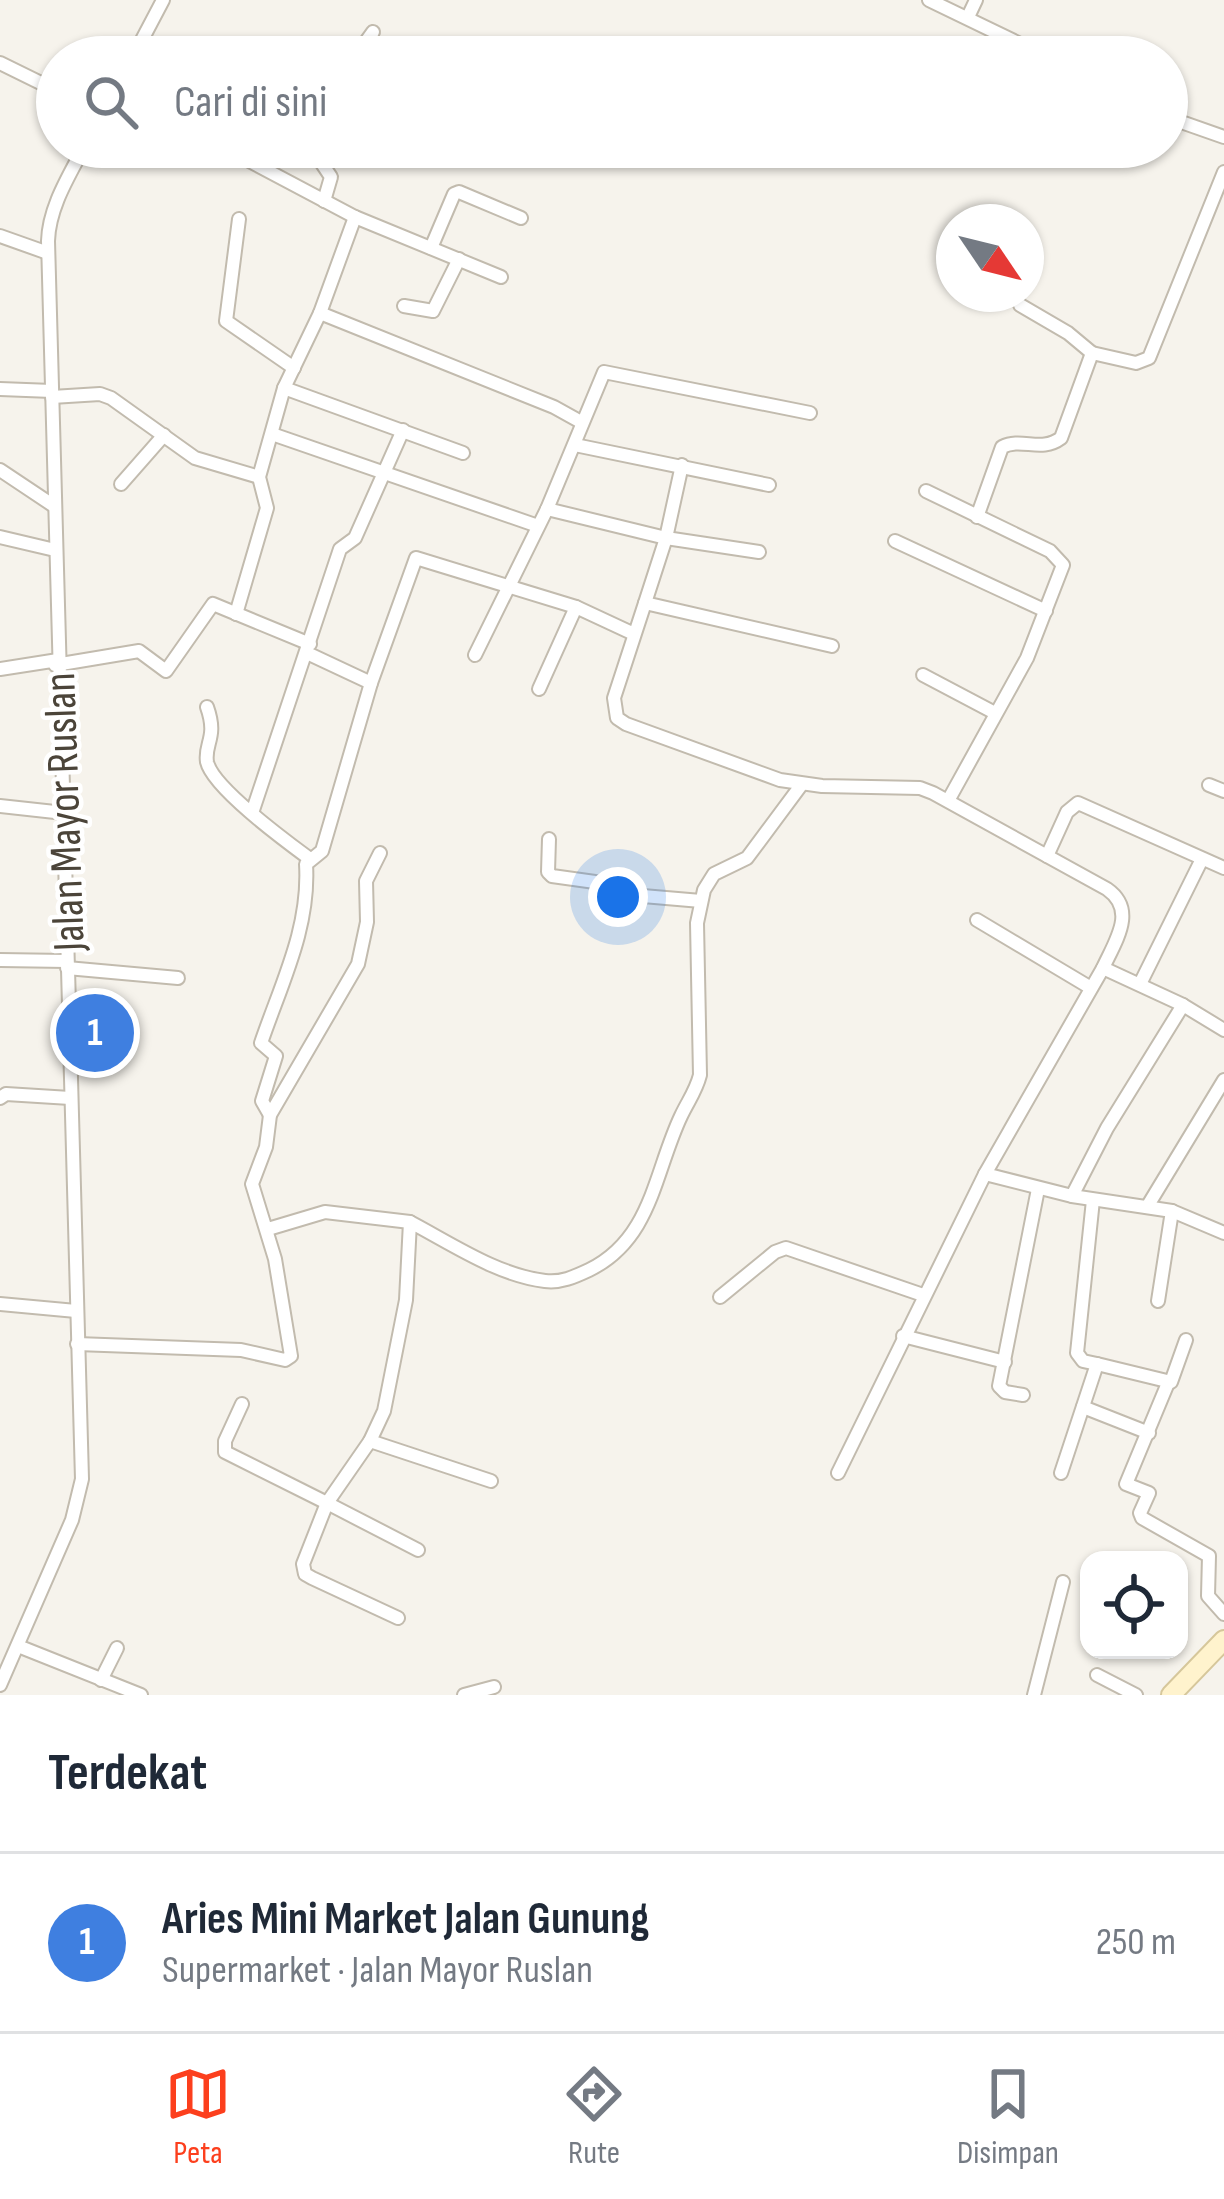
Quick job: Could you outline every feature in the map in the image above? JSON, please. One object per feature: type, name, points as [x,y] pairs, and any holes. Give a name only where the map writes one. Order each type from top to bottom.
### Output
[{"type":"street","points":[[144,36],[163,0]]},
{"type":"street","points":[[929,0],[1005,36]]},
{"type":"street","points":[[968,17],[976,0]]},
{"type":"street","points":[[370,36],[373,32]]},
{"type":"street","points":[[0,63],[36,81]]},
{"type":"street","points":[[1188,124],[1224,137]]},
{"type":"street","name":"Jalan Mayor Ruslan","points":[[0,1685],[79,1497],[82,1456],[49,253],[50,219],[74,168]]},
{"type":"street","points":[[262,168],[355,217],[501,277]]},
{"type":"street","points":[[324,201],[331,177],[325,168]]},
{"type":"street","points":[[1032,312],[1068,332],[1092,353],[1136,363],[1149,358],[1224,172]]},
{"type":"street","points":[[430,248],[459,192],[520,218]]},
{"type":"street","points":[[236,614],[267,508],[259,477],[284,388],[320,314],[355,217]]},
{"type":"street","points":[[238,219],[226,321],[294,368]]},
{"type":"street","points":[[0,236],[49,253]]},
{"type":"street","points":[[404,306],[433,311],[459,260]]},
{"type":"street","points":[[320,314],[581,422]]},
{"type":"street","points":[[976,517],[1006,443],[1046,446],[1061,438],[1092,353]]},
{"type":"street","points":[[475,655],[548,509],[581,422],[608,371],[811,413]]},
{"type":"street","points":[[0,388],[100,394],[195,458],[259,477]]},
{"type":"street","points":[[284,388],[463,453]]},
{"type":"street","points":[[252,813],[340,548],[355,538],[404,430]]},
{"type":"street","points":[[272,434],[538,526]]},
{"type":"street","points":[[121,484],[164,435]]},
{"type":"street","points":[[575,446],[769,485]]},
{"type":"street","points":[[682,465],[666,538],[614,698],[617,718],[666,740],[802,784],[920,788],[949,799],[1107,889],[1125,912],[1103,968],[985,1174],[838,1473]]},
{"type":"street","points":[[0,470],[55,506]]},
{"type":"street","points":[[926,491],[1059,559],[1062,574],[1027,658],[949,799]]},
{"type":"street","points":[[548,509],[666,538],[759,552]]},
{"type":"street","points":[[0,537],[56,550]]},
{"type":"street","points":[[895,541],[1046,611]]},
{"type":"street","points":[[270,1115],[262,1101],[276,1055],[261,1040],[299,937],[307,902],[306,864],[322,851],[371,682],[416,557],[576,607],[634,634]]},
{"type":"street","points":[[0,669],[139,651],[166,671],[213,604],[371,682]]},
{"type":"street","points":[[645,604],[832,646]]},
{"type":"street","points":[[539,689],[576,607]]},
{"type":"street","points":[[923,675],[995,713]]},
{"type":"street","points":[[207,707],[214,732],[208,764],[252,813],[310,859]]},
{"type":"street","points":[[268,1229],[325,1212],[410,1222],[512,1275],[550,1282],[569,1279],[605,1262],[645,1215],[680,1118],[697,1090],[700,901],[715,874],[747,858],[802,784]]},
{"type":"street","points":[[1209,785],[1224,790]]},
{"type":"street","points":[[1047,856],[1067,812],[1078,803],[1224,868]]},
{"type":"street","points":[[0,806],[64,813]]},
{"type":"street","points":[[549,839],[548,872],[552,876],[595,882],[608,892],[700,901]]},
{"type":"street","points":[[77,1344],[241,1350],[290,1358],[292,1342],[268,1229],[252,1191],[270,1115],[358,964],[367,922],[366,881],[380,853]]},
{"type":"street","points":[[1140,984],[1202,859]]},
{"type":"street","points":[[977,920],[1091,988]]},
{"type":"street","points":[[0,960],[178,978]]},
{"type":"street","points":[[1103,968],[1224,1030]]},
{"type":"street","points":[[1072,1196],[1107,1128],[1183,1005]]},
{"type":"street","points":[[1147,1207],[1224,1081]]},
{"type":"street","points":[[0,1098],[5,1094],[70,1098]]},
{"type":"street","points":[[985,1174],[1072,1196],[1172,1211],[1224,1232]]},
{"type":"street","points":[[1023,1395],[1000,1389],[1038,1189]]},
{"type":"street","points":[[1093,1200],[1077,1358],[1168,1382]]},
{"type":"street","points":[[1158,1300],[1172,1211]]},
{"type":"street","points":[[398,1618],[305,1574],[303,1564],[327,1503],[370,1441],[384,1411],[406,1300],[410,1222]]},
{"type":"street","points":[[720,1297],[786,1248],[923,1294]]},
{"type":"street","points":[[0,1304],[76,1311]]},
{"type":"street","points":[[903,1336],[1005,1362]]},
{"type":"street","points":[[1186,1340],[1126,1484],[1149,1493],[1142,1518],[1209,1556],[1208,1596],[1224,1614]]},
{"type":"street","points":[[1061,1473],[1097,1364]]},
{"type":"street","points":[[242,1404],[224,1452],[418,1550]]},
{"type":"street","points":[[1083,1407],[1149,1432]]},
{"type":"street","points":[[370,1441],[491,1481]]},
{"type":"street","points":[[1034,1695],[1063,1582]]},
{"type":"street","points":[[1171,1695],[1224,1640]]},
{"type":"street","points":[[18,1646],[141,1695]]},
{"type":"street","points":[[101,1680],[117,1648]]},
{"type":"street","points":[[1097,1675],[1136,1695]]},
{"type":"street","points":[[464,1695],[494,1687]]},
{"type":"place","name":"Aries Mini Market Jalan Gunung","points":[[95,1033]]}]
